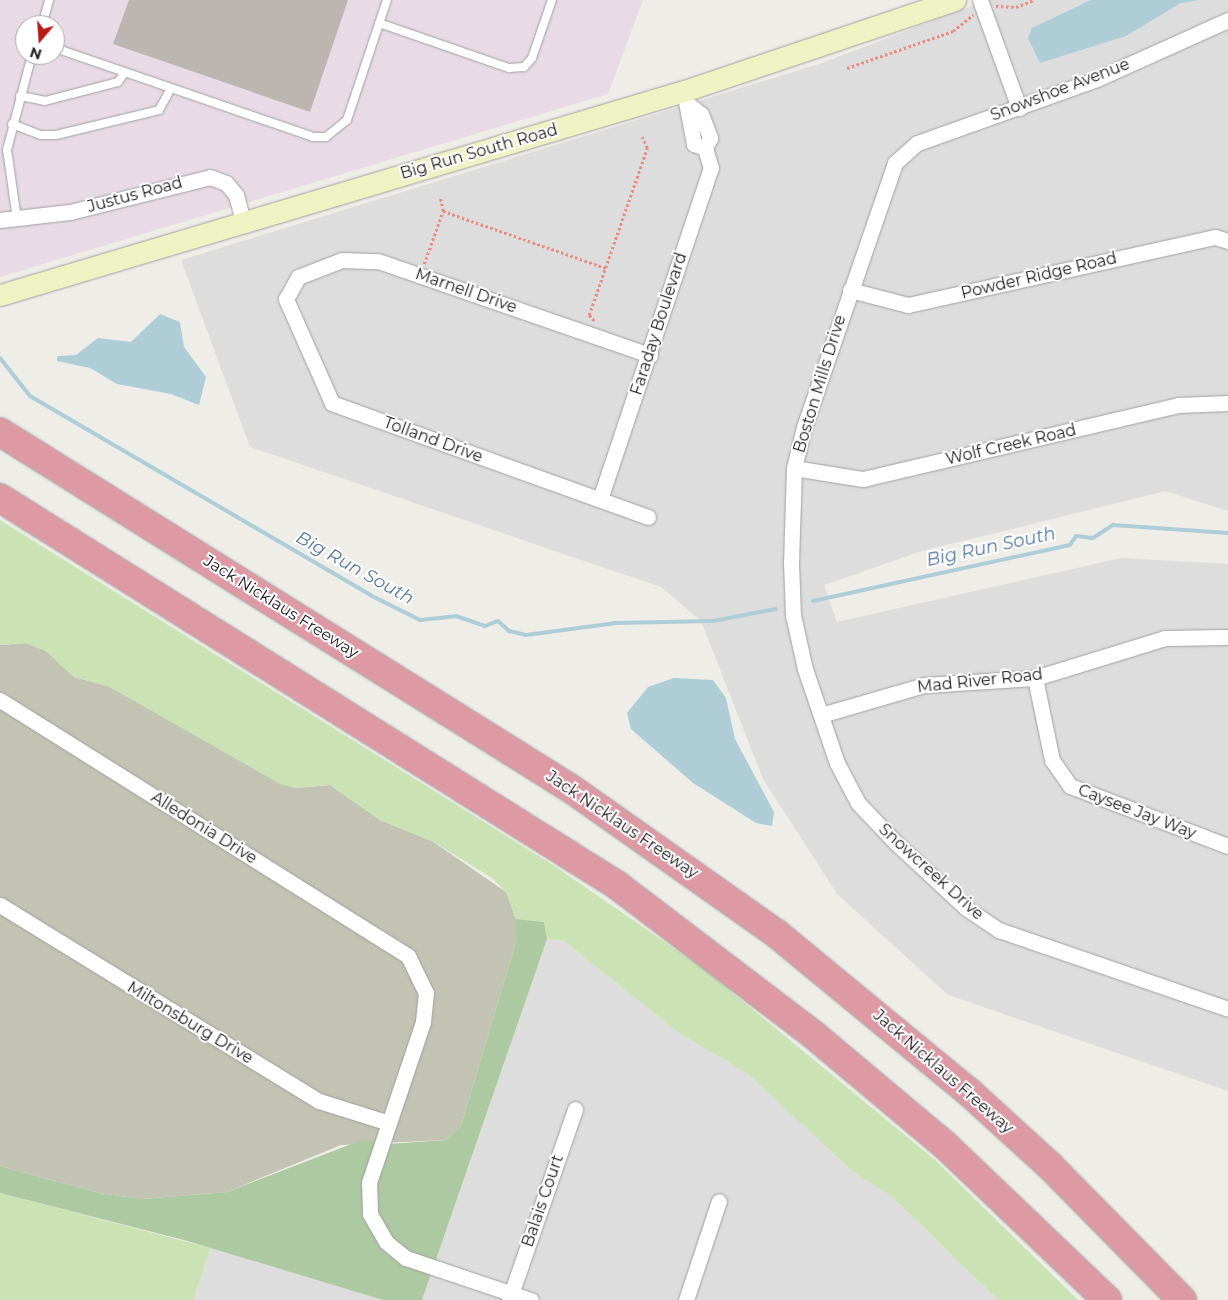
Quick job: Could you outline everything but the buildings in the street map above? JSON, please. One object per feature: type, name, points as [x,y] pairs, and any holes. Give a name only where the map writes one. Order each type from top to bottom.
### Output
[{"type":"highway","name":"Jack Nicklaus Freeway","points":[[0,432],[562,782],[777,934],[969,1092],[1050,1166],[1182,1300]]},
{"type":"highway","points":[[0,498],[618,885],[814,1036],[946,1146],[1107,1300]]},
{"type":"street","name":"Big Run South Road","points":[[0,295],[243,222],[686,98],[955,0]]},
{"type":"street","points":[[981,5],[1018,108]]},
{"type":"street","name":"Snowshoe Avenue","points":[[895,163],[917,143],[1098,79],[1228,20]]},
{"type":"street","name":"Faraday Boulevard","points":[[600,499],[650,355],[711,168],[705,148],[710,138],[701,114],[686,98]]},
{"type":"street","name":"Boston Mills Drive","points":[[793,615],[794,468],[822,368],[895,163]]},
{"type":"street","name":"Justus Road","points":[[0,220],[70,212],[210,177],[226,182],[236,195],[243,222]]},
{"type":"street","name":"Powder Ridge Road","points":[[850,290],[908,306],[1215,237],[1228,241]]},
{"type":"street","name":"Marnell Drive","points":[[288,292],[298,277],[342,260],[378,261],[650,355]]},
{"type":"street","name":"Tolland Drive","points":[[288,292],[286,306],[332,403],[648,517]]},
{"type":"street","name":"Wolf Creek Road","points":[[794,468],[863,479],[1178,405],[1228,403]]},
{"type":"street","name":"Snowcreek Drive","points":[[793,615],[820,715],[858,803],[982,920],[1228,1009]]},
{"type":"street","name":"Mad River Road","points":[[820,715],[924,685],[1035,678],[1165,638],[1228,637]]},
{"type":"street","name":"Caysee Jay Way","points":[[1035,678],[1052,760],[1070,786],[1228,846]]},
{"type":"street","name":"Alledonia Drive","points":[[0,700],[408,956],[426,993],[423,1022],[389,1123]]},
{"type":"street","name":"Miltonsburg Drive","points":[[0,905],[318,1101],[389,1123]]},
{"type":"street","name":"Balais Court","points":[[510,1297],[575,1109]]},
{"type":"street","points":[[389,1123],[369,1182],[370,1214],[376,1228],[406,1258],[510,1297],[531,1300]]},
{"type":"street","points":[[686,1300],[719,1201]]},
{"type":"lane","points":[[45,15],[49,0]]},
{"type":"lane","points":[[65,51],[313,137],[326,137],[347,120],[387,0]]},
{"type":"lane","points":[[379,23],[509,68],[524,67],[532,58],[552,0]]},
{"type":"lane","points":[[17,219],[3,151],[29,65]]},
{"type":"lane","points":[[20,96],[45,101],[118,82],[125,72]]},
{"type":"lane","points":[[12,124],[41,135],[56,135],[159,110],[171,88]]},
{"type":"path","points":[[847,68],[953,30],[981,5],[1034,0]]},
{"type":"path","points":[[590,334],[595,318],[589,315],[647,148],[642,137]]},
{"type":"path","points":[[420,275],[443,210],[440,197]]},
{"type":"path","points":[[443,210],[606,268]]},
{"type":"shaded area","points":[[0,0],[643,0],[608,94],[0,277]]},
{"type":"shaded area","points":[[987,0],[1228,0],[1228,511],[1166,491],[922,551],[824,585],[837,622],[1121,558],[1228,564],[1228,1091],[948,995],[837,894],[763,779],[701,621],[661,587],[250,447],[181,260],[822,63]]},
{"type":"shaded area","points":[[26,643],[46,651],[74,677],[108,686],[295,788],[330,785],[380,820],[432,841],[506,892],[516,919],[516,942],[461,1126],[446,1140],[341,1145],[227,1192],[142,1199],[99,1193],[0,1166],[0,645]]},
{"type":"shaded area","points":[[547,939],[564,941],[679,1033],[748,1074],[852,1171],[891,1196],[998,1300],[422,1300]]},
{"type":"shaded area","points":[[211,1248],[383,1300],[193,1300]]},
{"type":"green space","points":[[0,520],[553,865],[704,969],[935,1160],[1078,1300],[998,1300],[891,1196],[852,1171],[748,1074],[679,1033],[564,941],[547,939],[544,922],[516,919],[506,892],[492,878],[432,841],[380,820],[330,785],[295,788],[280,784],[108,686],[74,677],[46,651],[26,643],[0,645]]},
{"type":"green space","points":[[516,919],[544,922],[547,939],[422,1300],[383,1300],[184,1240],[0,1193],[0,1166],[99,1193],[142,1199],[227,1192],[362,1140],[388,1144],[446,1140],[461,1126],[516,942]]},
{"type":"green space","points":[[0,1193],[211,1248],[193,1300],[0,1300]]},
{"type":"water","points":[[1091,0],[1199,0],[1181,3],[1126,36],[1040,63],[1028,38],[1032,28]]},
{"type":"water","points":[[160,314],[180,322],[184,347],[206,377],[199,405],[171,394],[117,384],[90,368],[57,361],[57,356],[76,355],[98,338],[131,342]]},
{"type":"water","points":[[674,678],[713,680],[726,698],[735,739],[774,812],[772,826],[756,823],[693,783],[631,729],[627,713],[648,687]]},
{"type":"waterway","name":"Big Run South","points":[[0,358],[30,396],[370,595],[420,620],[456,616],[485,626],[498,621],[509,631],[526,635],[616,623],[713,621],[776,609]]},
{"type":"waterway","name":"Big Run South","points":[[813,601],[1070,545],[1076,536],[1093,538],[1113,525],[1228,533]]}]
